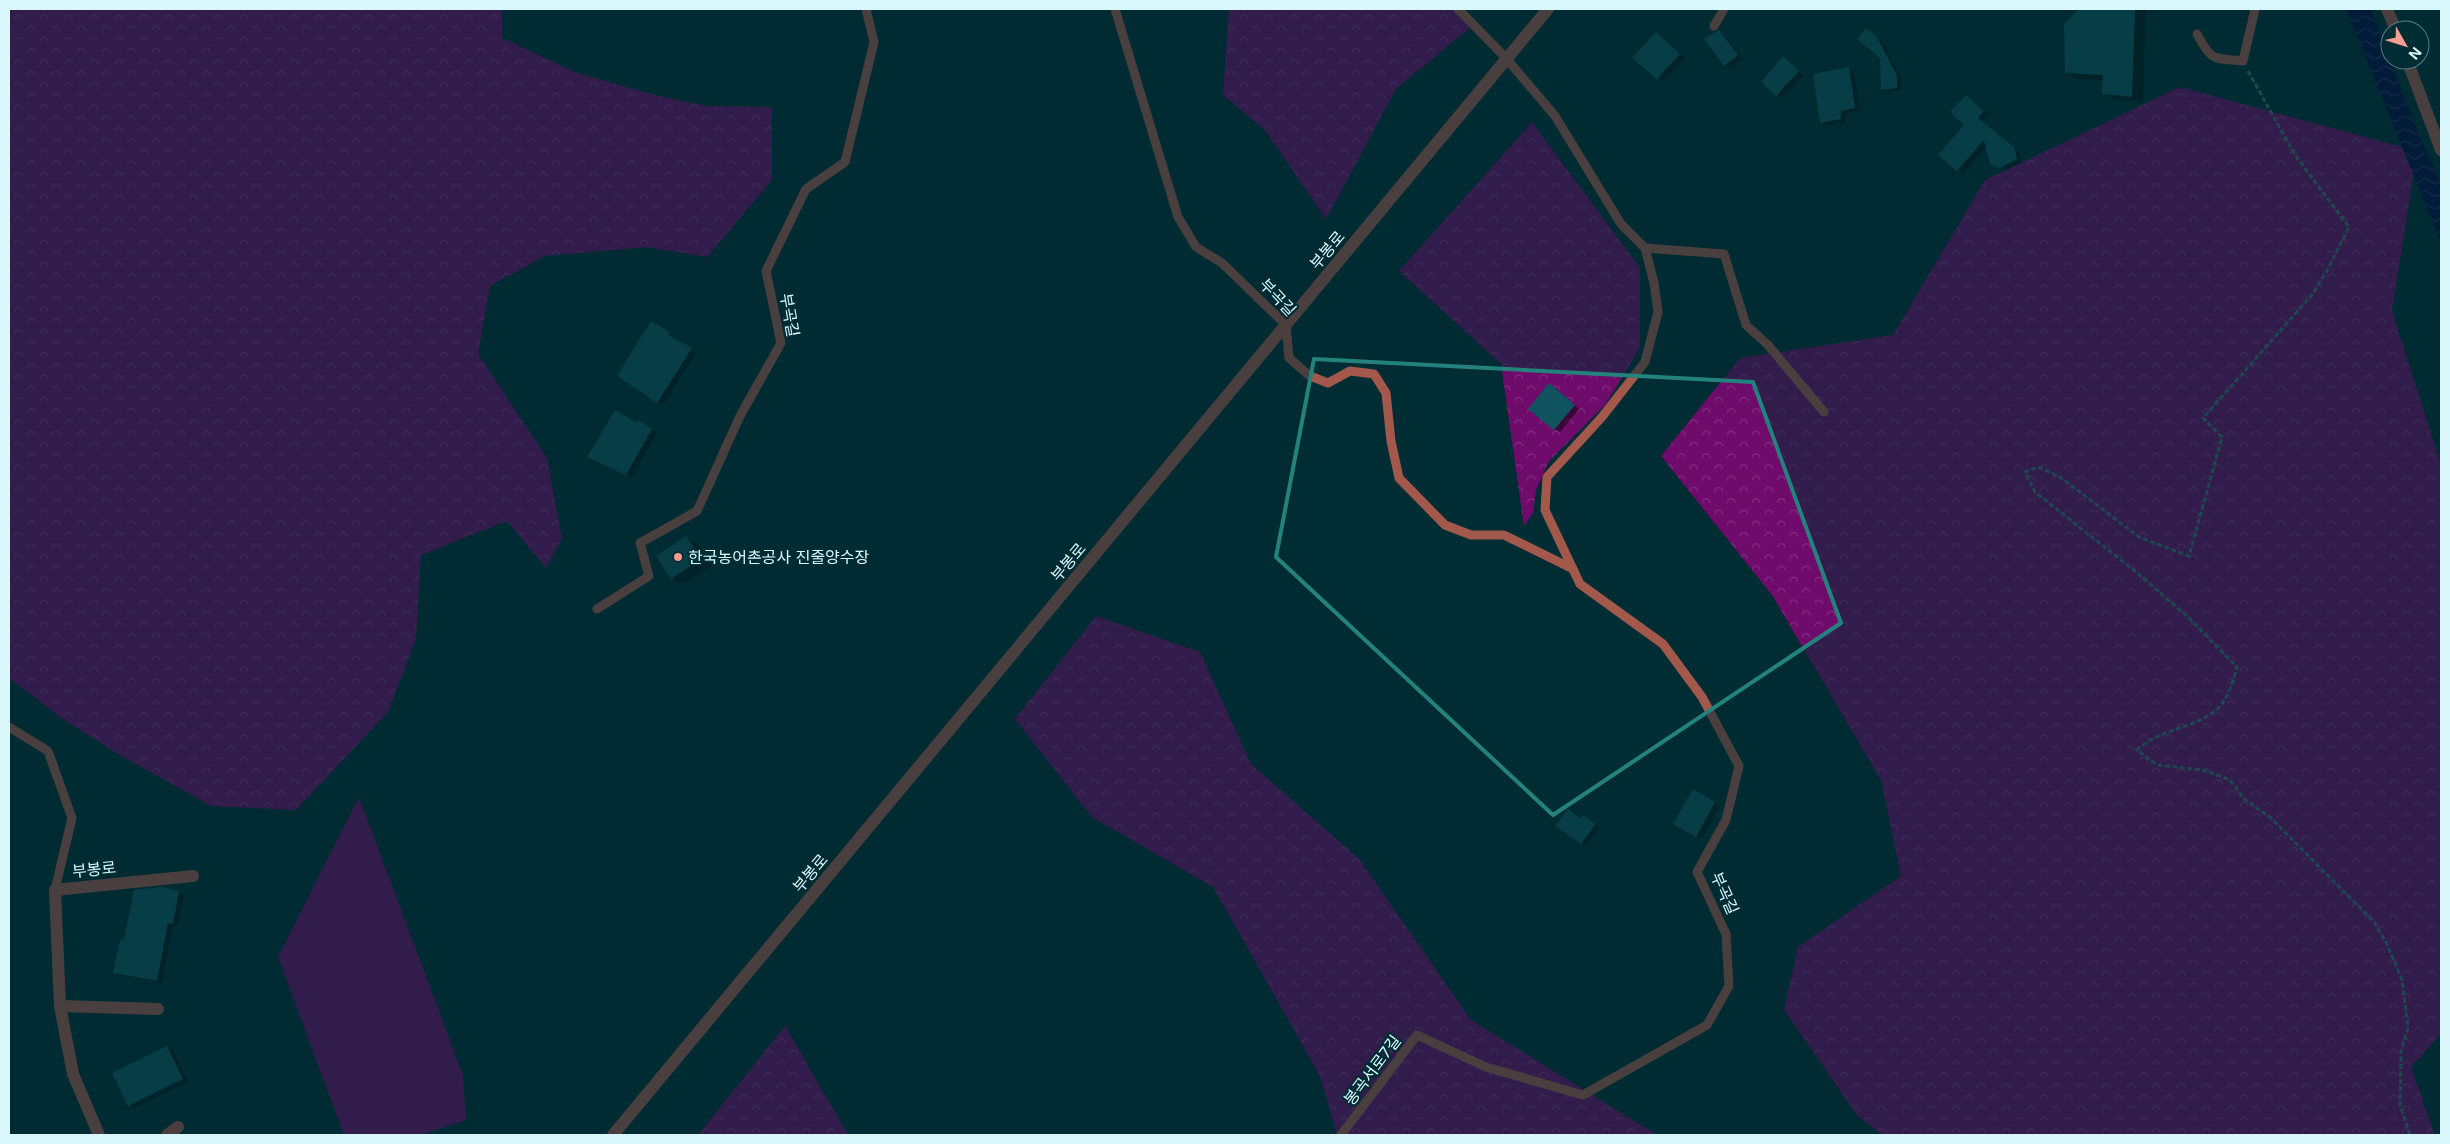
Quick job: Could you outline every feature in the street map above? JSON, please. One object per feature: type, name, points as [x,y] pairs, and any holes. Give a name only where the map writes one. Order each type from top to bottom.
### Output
[{"type":"street","name":"부봉로","points":[[613,1135],[1548,9]]},
{"type":"street","points":[[2411,70],[2441,150]]},
{"type":"street","name":"부봉로","points":[[99,1135],[73,1074],[60,1006],[55,890],[192,876]]},
{"type":"street","points":[[60,1006],[158,1009]]},
{"type":"street","points":[[167,1135],[178,1127]]},
{"type":"lane","name":"부곡길","points":[[597,609],[649,576],[640,544],[697,511],[740,416],[781,343],[766,272],[806,190],[846,162],[874,42],[866,9]]},
{"type":"lane","name":"부곡길","points":[[1115,9],[1178,217],[1196,247],[1222,263],[1286,325],[1289,358],[1310,376],[1328,383],[1350,371],[1374,374],[1386,394],[1399,478],[1445,524],[1470,535],[1504,535],[1573,569]]},
{"type":"lane","points":[[1458,9],[1506,58],[1555,116],[1621,224],[1645,248],[1724,254],[1746,325],[1768,345],[1824,412]]},
{"type":"lane","points":[[1714,26],[1724,9]]},
{"type":"lane","points":[[2197,34],[2208,54],[2217,59],[2243,61],[2255,9]]},
{"type":"lane","name":"부곡길","points":[[1486,1067],[1583,1094],[1707,1025],[1729,986],[1726,934],[1698,872],[1726,820],[1739,766],[1702,697],[1663,644],[1580,584],[1545,510],[1547,477],[1602,417],[1645,362],[1658,312],[1654,283],[1645,248]]},
{"type":"lane","points":[[9,728],[48,751],[72,818],[55,890]]},
{"type":"lane","name":"봉곡서로7길","points":[[1341,1135],[1416,1035],[1486,1067]]},
{"type":"path","points":[[2243,61],[2294,155],[2348,228],[2328,269],[2312,295],[2203,418],[2222,437],[2189,556],[2139,537],[2060,477],[2038,467],[2025,472],[2035,492],[2136,572],[2187,616],[2237,667],[2230,690],[2217,710],[2192,724],[2150,738],[2137,750],[2157,765],[2203,770],[2230,780],[2244,799],[2271,818],[2374,922],[2387,944],[2402,980],[2408,1028],[2401,1052],[2400,1105],[2410,1135]]},
{"type":"highlighted area","points":[[1314,359],[1753,382],[1841,623],[1553,815],[1276,557]]},
{"type":"green space","points":[[9,9],[502,9],[502,38],[577,73],[655,95],[707,106],[772,107],[772,180],[707,257],[647,247],[545,256],[490,286],[478,354],[547,458],[562,539],[546,568],[507,521],[421,555],[416,639],[388,712],[296,810],[211,806],[118,754],[60,717],[9,678]]},
{"type":"green space","points":[[1229,9],[1452,9],[1472,26],[1396,89],[1326,219],[1265,130],[1223,95]]},
{"type":"green space","points":[[2180,87],[2417,151],[2392,311],[2441,465],[2441,1034],[2411,1067],[2435,1135],[1882,1135],[1857,1115],[1784,1010],[1798,947],[1901,876],[1881,780],[1772,595],[1661,456],[1740,358],[1893,335],[1985,180]]},
{"type":"green space","points":[[1532,122],[1640,268],[1640,348],[1605,405],[1549,461],[1536,490],[1533,513],[1524,526],[1501,364],[1399,271]]},
{"type":"green space","points":[[1096,616],[1200,652],[1251,764],[1359,859],[1471,1020],[1657,1135],[1337,1135],[1320,1076],[1213,887],[1092,817],[1015,719]]},
{"type":"green space","points":[[359,797],[463,1075],[466,1120],[421,1135],[344,1135],[278,957]]},
{"type":"green space","points":[[785,1026],[848,1135],[698,1135]]},
{"type":"water","points":[[2346,9],[2371,9],[2380,33],[2380,70],[2394,70],[2413,120],[2441,184],[2441,243]]},
{"type":"building","points":[[2079,9],[2135,9],[2132,97],[2102,94],[2103,75],[2065,73],[2064,24]]},
{"type":"building","points":[[1866,28],[1877,37],[1897,76],[1897,88],[1881,90],[1880,58],[1857,39]]},
{"type":"building","points":[[1719,30],[1738,55],[1724,66],[1704,39]]},
{"type":"building","points":[[1656,32],[1680,54],[1657,79],[1632,58]]},
{"type":"building","points":[[1783,56],[1799,71],[1776,96],[1761,82]]},
{"type":"building","points":[[1849,67],[1855,108],[1841,111],[1841,119],[1820,123],[1813,74]]},
{"type":"building","points":[[1966,95],[1984,111],[1978,118],[2014,147],[2017,159],[2000,168],[1990,164],[1984,140],[1957,171],[1938,155],[1964,125],[1950,112]]},
{"type":"building","points":[[651,321],[670,332],[668,335],[692,348],[657,403],[617,376]]},
{"type":"building","points":[[1549,383],[1575,405],[1554,430],[1528,409]]},
{"type":"building","points":[[615,410],[637,423],[639,420],[652,429],[626,475],[587,457]]},
{"type":"building","name":"한국농어촌공사 진줄양수장","points":[[686,536],[701,559],[671,579],[656,556]]},
{"type":"building","points":[[1693,789],[1715,802],[1696,837],[1673,824]]},
{"type":"building","points":[[1568,809],[1580,819],[1583,815],[1596,824],[1581,844],[1555,826]]},
{"type":"building","points":[[162,887],[179,891],[173,924],[168,923],[157,981],[113,973],[120,940],[124,940],[134,890]]},
{"type":"building","points":[[167,1046],[183,1079],[128,1106],[112,1073]]},
{"type":"place","name":"한국농어촌공사 진줄양수장","points":[[678,557]]}]
